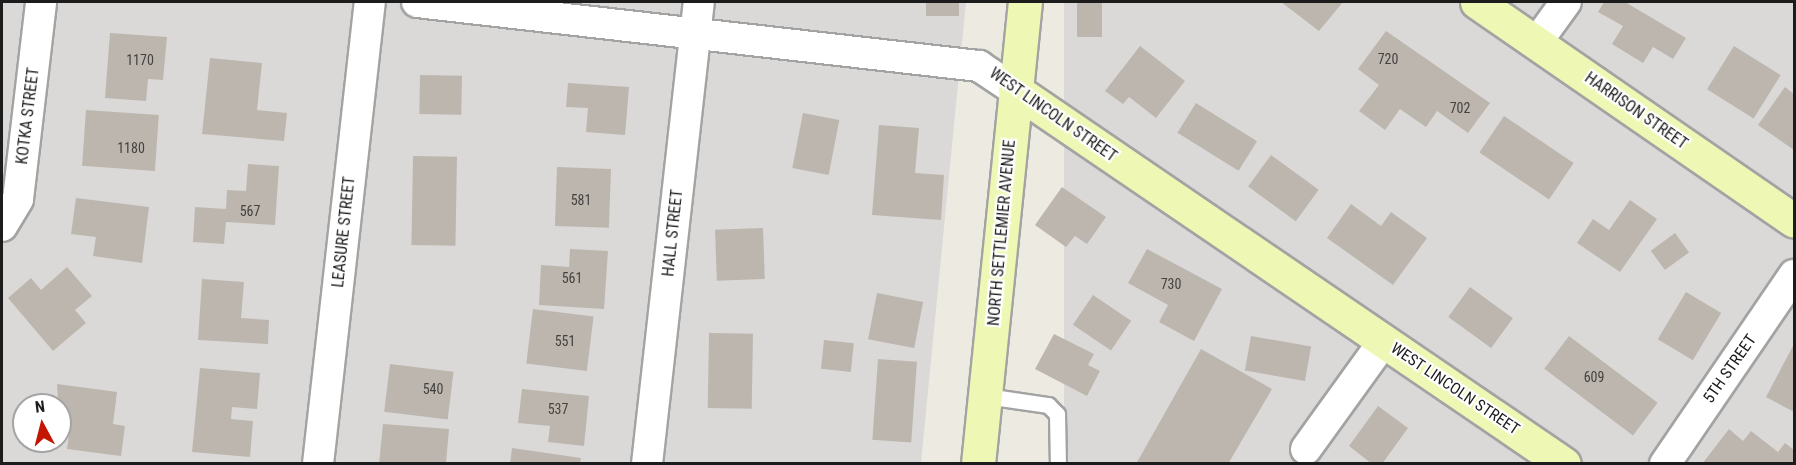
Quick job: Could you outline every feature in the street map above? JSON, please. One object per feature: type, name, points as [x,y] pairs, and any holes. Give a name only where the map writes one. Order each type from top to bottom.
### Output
[{"type":"street","name":"KOTKA STREET","points":[[2,226],[18,199],[41,2]]},
{"type":"street","name":"LEASURE STREET","points":[[318,464],[369,2]]},
{"type":"street","name":"WEST LINCOLN STREET","points":[[417,2],[697,16],[979,66],[1564,464]]},
{"type":"street","name":"NORTH SETTLEMIER AVENUE","points":[[978,464],[1025,2]]},
{"type":"street","name":"HARRISON STREET","points":[[1477,2],[1794,221]]},
{"type":"street","points":[[1538,42],[1566,2]]},
{"type":"street","name":"HALL STREET","points":[[647,464],[697,16]]},
{"type":"street","name":"5TH STREET","points":[[1665,464],[1794,275]]},
{"type":"street","points":[[1306,449],[1384,341]]},
{"type":"lane","points":[[986,396],[1048,405],[1057,414],[1058,464]]},
{"type":"shaded area","points":[[2,2],[966,2],[921,463],[2,463]]},
{"type":"shaded area","points":[[1064,2],[1794,2],[1794,464],[1064,464]]},
{"type":"building","points":[[926,2],[959,2],[959,16],[926,16]]},
{"type":"building","points":[[1077,2],[1102,2],[1102,37],[1077,37]]},
{"type":"building","points":[[1281,2],[1343,2],[1319,31]]},
{"type":"building","points":[[1604,2],[1625,2],[1686,38],[1673,59],[1653,47],[1643,63],[1612,44],[1623,26],[1598,12]]},
{"type":"building","points":[[1386,31],[1490,103],[1468,133],[1437,111],[1426,127],[1400,109],[1385,130],[1359,111],[1379,85],[1358,69]]},
{"type":"building","points":[[110,33],[167,37],[163,80],[148,79],[146,101],[105,98]]},
{"type":"building","points":[[1140,46],[1185,81],[1156,118],[1129,97],[1123,104],[1105,91]]},
{"type":"building","points":[[1734,46],[1781,75],[1754,118],[1707,89]]},
{"type":"building","points":[[210,58],[262,63],[257,110],[287,113],[284,141],[202,134]]},
{"type":"building","points":[[420,75],[462,76],[461,115],[419,114]]},
{"type":"building","points":[[568,83],[629,87],[625,135],[586,132],[588,108],[566,107]]},
{"type":"building","points":[[1785,87],[1794,94],[1794,150],[1758,125]]},
{"type":"building","points":[[1196,103],[1257,141],[1239,171],[1177,133]]},
{"type":"building","points":[[86,110],[159,115],[155,171],[82,166]]},
{"type":"building","points":[[803,113],[839,120],[829,175],[792,168]]},
{"type":"building","points":[[1504,116],[1574,163],[1549,199],[1479,152]]},
{"type":"building","points":[[879,125],[919,128],[915,173],[944,175],[941,220],[872,215]]},
{"type":"building","points":[[1271,155],[1319,190],[1296,221],[1248,187]]},
{"type":"building","points":[[413,156],[457,157],[455,246],[411,245]]},
{"type":"building","points":[[248,164],[279,166],[275,225],[226,222],[224,244],[193,242],[195,207],[226,209],[227,190],[246,191]]},
{"type":"building","points":[[557,167],[611,169],[609,228],[555,226]]},
{"type":"building","points":[[1062,187],[1106,217],[1087,244],[1075,236],[1066,247],[1035,225]]},
{"type":"building","points":[[76,198],[149,207],[142,263],[93,256],[96,237],[71,234]]},
{"type":"building","points":[[1630,200],[1657,219],[1620,272],[1577,243],[1593,219],[1609,230]]},
{"type":"building","points":[[1351,204],[1381,226],[1391,212],[1427,238],[1393,285],[1327,238]]},
{"type":"building","points":[[763,228],[765,279],[717,281],[715,230]]},
{"type":"building","points":[[1675,233],[1689,252],[1665,270],[1651,251]]},
{"type":"building","points":[[570,249],[608,251],[604,309],[539,305],[541,265],[569,267]]},
{"type":"building","points":[[1147,249],[1222,289],[1194,341],[1159,322],[1168,305],[1128,283]]},
{"type":"building","points":[[67,267],[92,296],[75,310],[86,323],[53,351],[8,298],[31,278],[41,290]]},
{"type":"building","points":[[202,279],[244,282],[241,318],[269,320],[268,344],[198,340]]},
{"type":"building","points":[[1470,287],[1513,318],[1491,348],[1448,317]]},
{"type":"building","points":[[1686,292],[1721,313],[1693,360],[1658,339]]},
{"type":"building","points":[[877,293],[923,302],[914,348],[868,339]]},
{"type":"building","points":[[1093,295],[1131,321],[1111,351],[1073,325]]},
{"type":"building","points":[[533,309],[594,316],[587,371],[526,364]]},
{"type":"building","points":[[709,333],[753,334],[752,409],[708,408]]},
{"type":"building","points":[[1054,334],[1094,354],[1088,365],[1100,371],[1087,396],[1035,369]]},
{"type":"building","points":[[1251,336],[1311,347],[1305,381],[1245,370]]},
{"type":"building","points":[[1569,336],[1658,403],[1633,436],[1544,369]]},
{"type":"building","points":[[824,340],[854,343],[851,372],[821,369]]},
{"type":"building","points":[[1794,344],[1794,412],[1766,397]]},
{"type":"building","points":[[1201,349],[1272,389],[1228,464],[1136,464]]},
{"type":"building","points":[[878,359],[917,362],[911,443],[872,440]]},
{"type":"building","points":[[390,364],[454,372],[448,419],[384,412]]},
{"type":"building","points":[[200,368],[260,373],[257,409],[232,407],[231,419],[253,421],[250,457],[192,452]]},
{"type":"building","points":[[57,384],[117,392],[113,424],[125,426],[121,456],[72,450],[72,393],[58,393]]},
{"type":"building","points":[[522,389],[589,396],[584,446],[548,442],[550,426],[518,423]]},
{"type":"building","points":[[1378,406],[1408,428],[1382,464],[1372,464],[1349,446]]},
{"type":"building","points":[[383,424],[449,429],[446,463],[379,464]]},
{"type":"building","points":[[1729,429],[1743,441],[1751,431],[1778,452],[1785,443],[1794,450],[1794,464],[1702,464]]},
{"type":"building","points":[[512,448],[581,458],[580,464],[510,464]]}]
